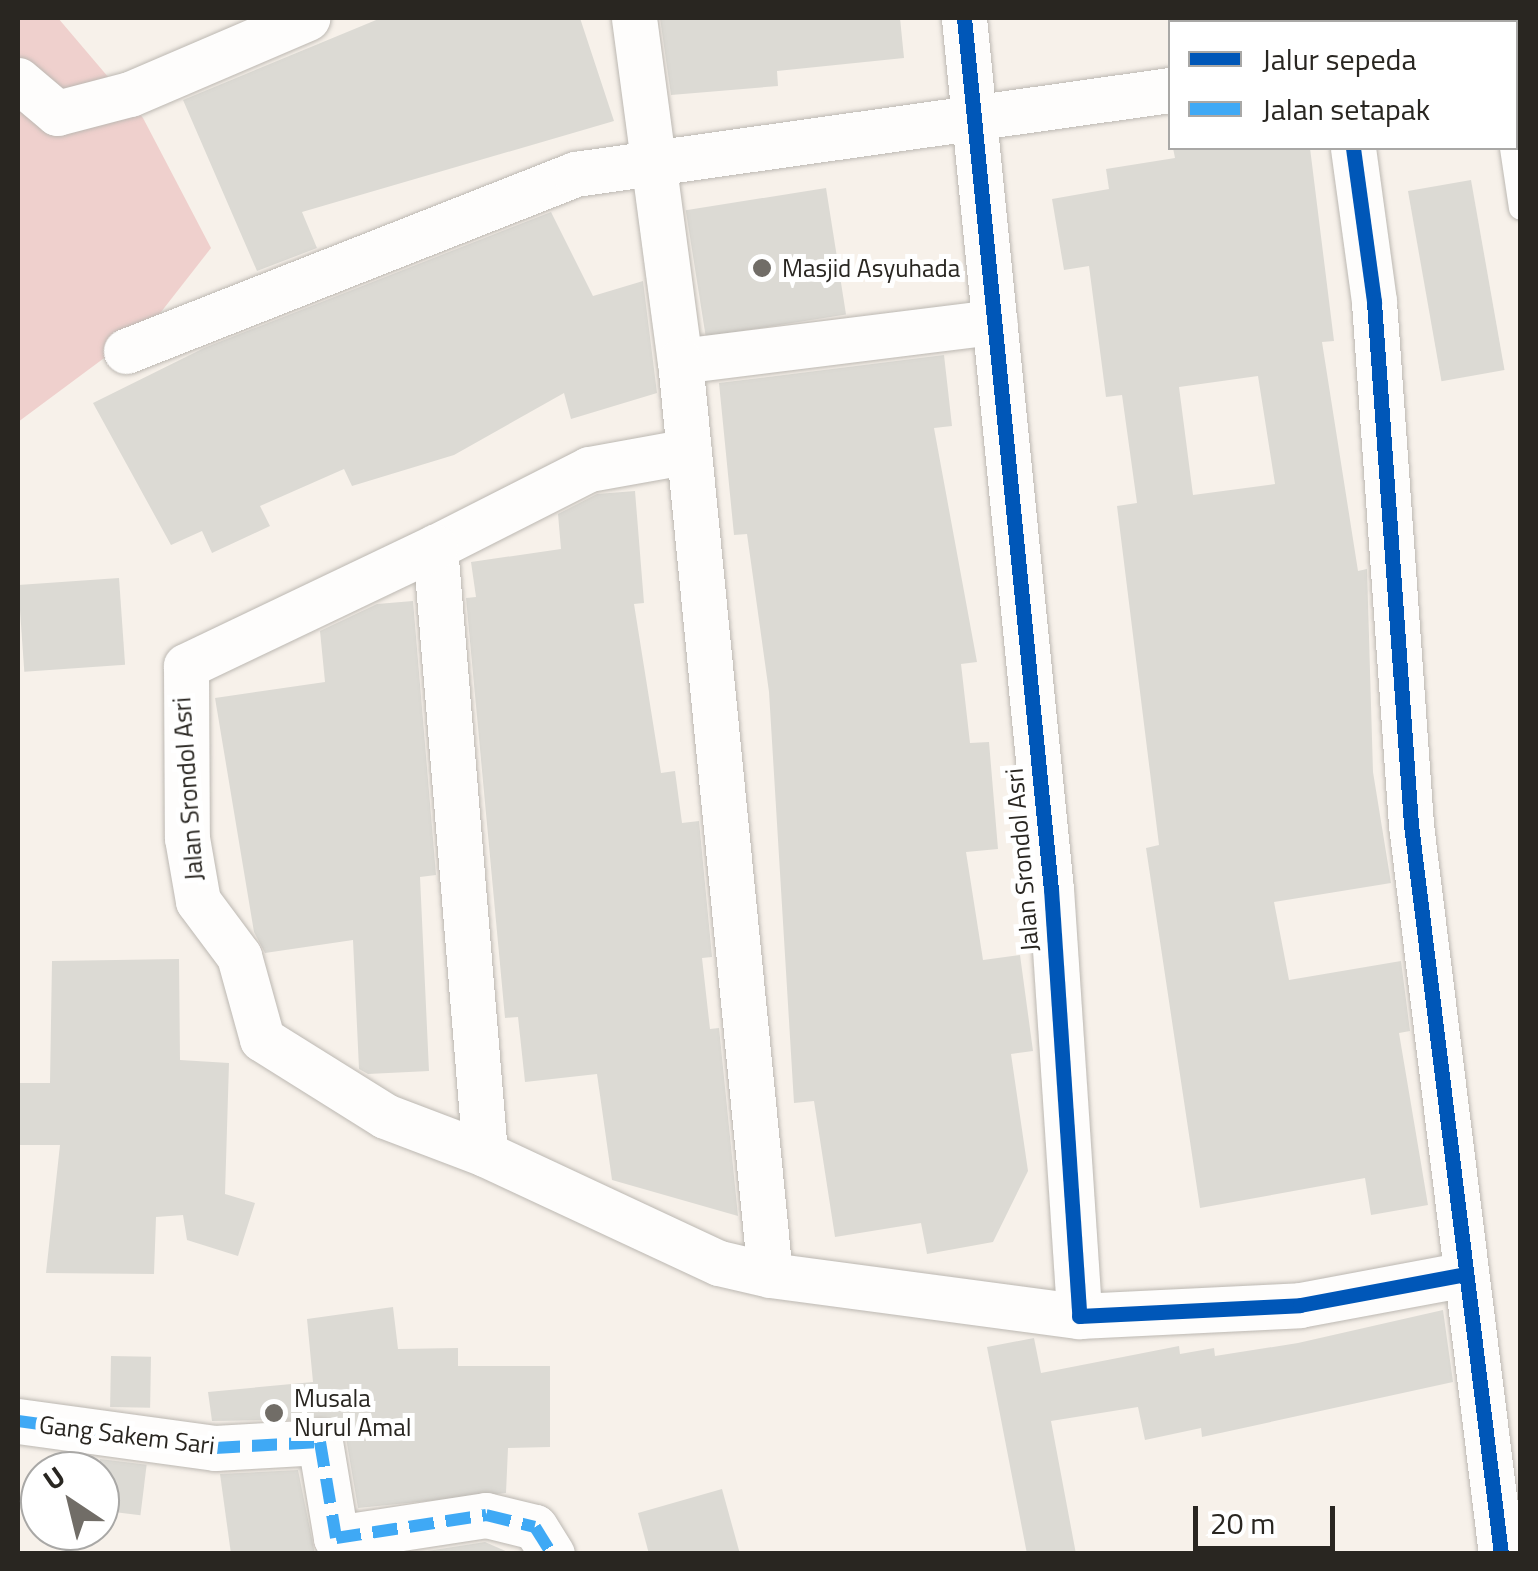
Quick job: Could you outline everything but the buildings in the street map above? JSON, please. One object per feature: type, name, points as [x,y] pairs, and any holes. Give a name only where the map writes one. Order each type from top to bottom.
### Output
[{"type":"street","points":[[18,80],[57,113],[130,94],[308,18]]},
{"type":"street","points":[[634,18],[656,156],[680,361],[770,1275]]},
{"type":"street","name":"Jalan Srondol Asri","points":[[964,18],[1051,889],[1079,1316]]},
{"type":"street","points":[[126,351],[484,203],[656,156],[1168,90]]},
{"type":"street","points":[[1353,150],[1461,1276],[1501,1554]]},
{"type":"street","points":[[680,361],[995,322]]},
{"type":"street","name":"Jalan Srondol Asri","points":[[689,452],[589,469],[186,666],[187,838],[198,900],[239,956],[262,1040],[385,1116],[485,1154],[719,1263],[770,1275],[1079,1316],[1300,1305],[1461,1276]]},
{"type":"street","points":[[436,547],[485,1154]]},
{"type":"street","name":"Gang Sakem Sari","points":[[18,1421],[215,1448],[320,1442],[336,1538],[486,1516],[536,1527],[552,1554]]},
{"type":"lane","points":[[1511,150],[1520,208]]},
{"type":"shaded area","points":[[18,18],[58,18],[143,118],[211,248],[154,321],[18,422]]},
{"type":"marked path","points":[[18,1421],[215,1448],[320,1442],[336,1538],[486,1515],[535,1527],[552,1554]]},
{"type":"cycle path","points":[[964,18],[1051,889],[1079,1316],[1300,1305],[1461,1275]]},
{"type":"cycle path","points":[[1353,150],[1374,302],[1411,825],[1501,1554]]},
{"type":"place","name":"Masjid Asyuhada","points":[[762,268]]},
{"type":"place","name":"Musala Nurul Amal","points":[[274,1413]]}]
